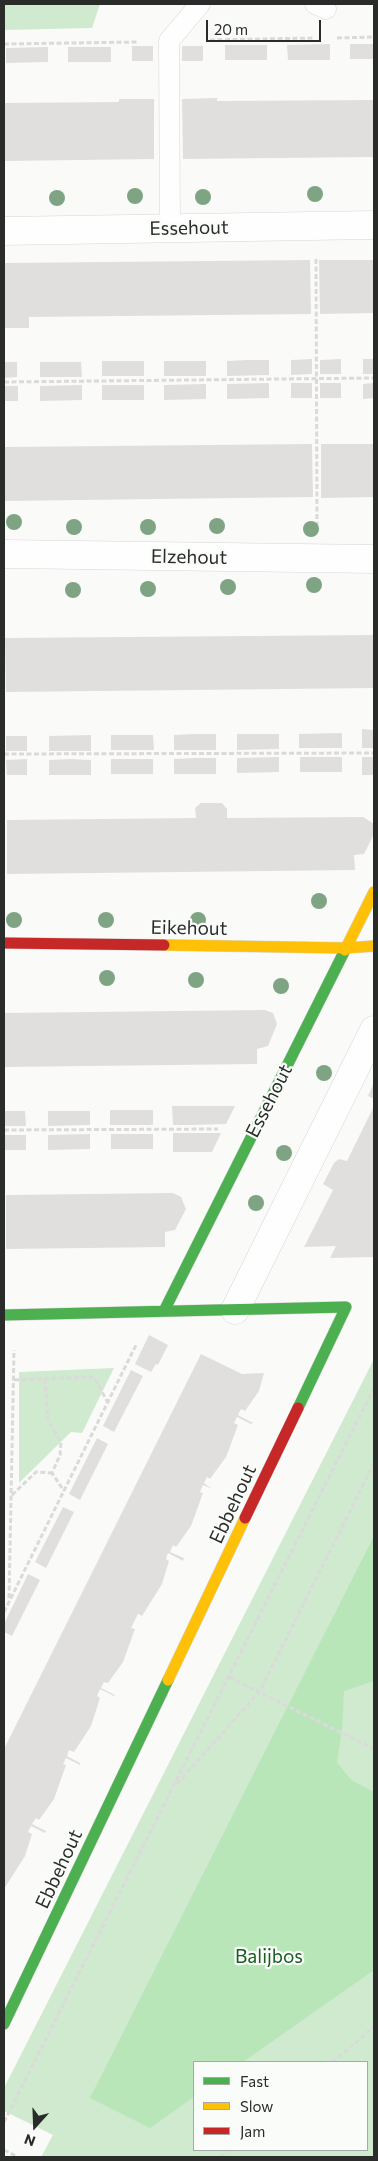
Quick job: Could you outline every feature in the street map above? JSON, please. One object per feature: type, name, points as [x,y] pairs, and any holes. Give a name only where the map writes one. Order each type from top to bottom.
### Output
[{"type":"street","name":"Essehout","points":[[4,231],[374,225]]},
{"type":"street","name":"Elzehout","points":[[4,554],[374,559]]},
{"type":"street","name":"Essehout","points":[[158,1311],[256,1129],[374,892]]},
{"type":"street","name":"Eikehout","points":[[4,943],[346,948],[374,946]]},
{"type":"street","points":[[235,1310],[374,1030]]},
{"type":"street","name":"Ebbehout","points":[[4,2024],[346,1307],[9,1314]]},
{"type":"lane","points":[[170,228],[169,41],[200,4]]},
{"type":"path","points":[[316,226],[317,559]]},
{"type":"path","points":[[4,382],[374,378]]},
{"type":"path","points":[[4,754],[374,753]]},
{"type":"path","points":[[4,1130],[256,1129]]},
{"type":"path","points":[[4,1612],[108,1404],[158,1311]]},
{"type":"path","points":[[9,1314],[14,1380],[9,1602]]},
{"type":"path","points":[[14,1380],[94,1377],[108,1404]]},
{"type":"path","points":[[45,1379],[48,1420],[61,1442],[60,1455],[52,1473]]},
{"type":"path","points":[[4,2122],[374,1388]]},
{"type":"path","points":[[173,1788],[260,1692],[374,1463]]},
{"type":"path","points":[[11,1495],[36,1472],[52,1473]]},
{"type":"path","points":[[52,1473],[64,1492]]},
{"type":"path","points":[[229,1677],[374,1748]]},
{"type":"path","points":[[333,2061],[374,2027]]},
{"type":"path","points":[[4,2150],[18,2157]]},
{"type":"green space","points":[[4,4],[100,4],[92,28],[5,30]]},
{"type":"green space","points":[[374,1359],[374,1535],[283,1716],[374,1559],[374,2157],[41,2157],[53,2135],[4,2111],[4,2088]]},
{"type":"green space","points":[[114,1368],[82,1433],[71,1432],[19,1483],[19,1372]]},
{"type":"shaded area","name":"Balijbos","points":[[374,1535],[374,1681],[344,1691],[342,1730],[337,1762],[351,1780],[374,1792],[374,1970],[244,2061],[193,2061],[193,2098],[150,2128],[90,2098]]},
{"type":"building","points":[[330,44],[330,60],[288,60],[287,45]]},
{"type":"building","points":[[350,44],[374,44],[374,59],[350,59]]},
{"type":"building","points":[[225,45],[267,45],[267,60],[225,60]]},
{"type":"building","points":[[132,46],[153,46],[153,61],[132,61]]},
{"type":"building","points":[[182,46],[203,46],[203,61],[182,61]]},
{"type":"building","points":[[48,47],[48,62],[6,63],[6,48]]},
{"type":"building","points":[[68,47],[111,47],[111,62],[68,62]]},
{"type":"building","points":[[217,98],[217,101],[374,100],[374,157],[183,159],[182,99]]},
{"type":"building","points":[[119,99],[154,99],[154,159],[4,161],[4,103],[119,102]]},
{"type":"building","points":[[310,260],[311,314],[29,317],[29,328],[4,328],[4,263]]},
{"type":"building","points":[[319,260],[374,260],[374,313],[320,314]]},
{"type":"building","points":[[312,359],[312,374],[291,375],[291,360]]},
{"type":"building","points":[[341,359],[341,374],[320,374],[320,360]]},
{"type":"building","points":[[363,359],[374,359],[374,374],[363,374]]},
{"type":"building","points":[[269,360],[269,375],[227,376],[227,361]]},
{"type":"building","points":[[102,361],[144,361],[144,376],[102,376]]},
{"type":"building","points":[[164,361],[206,361],[206,376],[164,376]]},
{"type":"building","points":[[4,362],[17,362],[17,377],[4,378]]},
{"type":"building","points":[[40,362],[81,362],[82,377],[40,377]]},
{"type":"building","points":[[269,383],[269,398],[227,399],[227,384]]},
{"type":"building","points":[[291,383],[312,383],[312,398],[291,398]]},
{"type":"building","points":[[320,383],[341,383],[341,398],[320,398]]},
{"type":"building","points":[[374,383],[374,398],[363,399],[363,384]]},
{"type":"building","points":[[206,384],[206,399],[164,400],[164,385]]},
{"type":"building","points":[[82,385],[82,400],[40,401],[40,386]]},
{"type":"building","points":[[102,385],[144,385],[144,400],[102,400]]},
{"type":"building","points":[[4,386],[18,386],[18,401],[4,401]]},
{"type":"building","points":[[312,444],[313,497],[4,501],[4,447]]},
{"type":"building","points":[[321,444],[374,444],[374,497],[321,498]]},
{"type":"building","points":[[374,635],[374,688],[6,692],[5,638]]},
{"type":"building","points":[[362,729],[374,730],[374,748],[362,748]]},
{"type":"building","points":[[342,733],[342,748],[299,748],[299,734]]},
{"type":"building","points":[[216,734],[216,750],[174,750],[174,735]]},
{"type":"building","points":[[237,734],[279,734],[279,749],[237,750]]},
{"type":"building","points":[[91,735],[91,751],[49,751],[49,736]]},
{"type":"building","points":[[111,735],[153,735],[154,750],[111,750]]},
{"type":"building","points":[[6,736],[27,736],[27,751],[6,751]]},
{"type":"building","points":[[279,757],[279,772],[237,773],[237,758]]},
{"type":"building","points":[[300,757],[342,757],[342,772],[300,772]]},
{"type":"building","points":[[362,757],[374,757],[374,775],[362,775]]},
{"type":"building","points":[[216,758],[216,774],[174,774],[174,759]]},
{"type":"building","points":[[27,759],[27,775],[7,775],[6,760]]},
{"type":"building","points":[[111,759],[153,759],[153,774],[111,774]]},
{"type":"building","points":[[49,760],[91,760],[91,775],[49,775]]},
{"type":"building","points":[[201,803],[222,803],[227,809],[227,818],[363,817],[374,824],[374,834],[364,854],[354,855],[355,870],[7,874],[7,820],[196,818],[195,808]]},
{"type":"building","points":[[265,1010],[273,1013],[277,1024],[268,1046],[257,1049],[257,1064],[4,1067],[4,1013]]},
{"type":"building","points":[[374,1082],[374,1099],[368,1096]]},
{"type":"building","points":[[172,1106],[235,1106],[226,1124],[173,1125]]},
{"type":"building","points":[[374,1106],[374,1257],[330,1258],[336,1246],[304,1247],[333,1190],[323,1184],[334,1163],[339,1159],[347,1161]]},
{"type":"building","points":[[110,1110],[153,1110],[153,1125],[110,1125]]},
{"type":"building","points":[[5,1111],[25,1111],[26,1126],[5,1126]]},
{"type":"building","points":[[48,1111],[90,1111],[90,1125],[48,1126]]},
{"type":"building","points":[[173,1133],[221,1133],[212,1152],[173,1152]]},
{"type":"building","points":[[90,1134],[90,1149],[48,1150],[48,1135]]},
{"type":"building","points":[[111,1134],[153,1134],[153,1149],[111,1149]]},
{"type":"building","points":[[5,1135],[26,1135],[26,1150],[5,1150]]},
{"type":"building","points":[[173,1193],[181,1197],[186,1209],[175,1230],[165,1232],[165,1247],[6,1249],[6,1195]]},
{"type":"building","points":[[149,1335],[168,1345],[158,1365],[156,1364],[151,1372],[135,1364]]},
{"type":"building","points":[[201,1354],[242,1374],[264,1373],[259,1391],[245,1411],[241,1409],[238,1415],[253,1423],[251,1424],[237,1417],[234,1423],[238,1425],[226,1457],[210,1479],[207,1477],[204,1483],[212,1489],[203,1485],[200,1492],[203,1493],[191,1526],[176,1547],[173,1545],[170,1552],[184,1558],[183,1561],[168,1553],[166,1559],[169,1561],[162,1584],[142,1616],[138,1614],[131,1628],[135,1629],[123,1662],[108,1683],[104,1682],[101,1688],[115,1695],[100,1689],[97,1696],[100,1698],[91,1726],[74,1752],[69,1750],[67,1756],[80,1763],[80,1765],[66,1758],[63,1764],[66,1765],[54,1799],[39,1820],[36,1818],[32,1824],[46,1831],[45,1833],[31,1826],[28,1832],[32,1834],[25,1856],[4,1889],[4,1749]]},
{"type":"building","points":[[131,1370],[143,1376],[114,1432],[103,1426]]},
{"type":"building","points":[[97,1438],[108,1444],[80,1500],[69,1494]]},
{"type":"building","points":[[63,1507],[74,1512],[46,1568],[35,1562]]},
{"type":"building","points":[[28,1574],[40,1580],[12,1636],[4,1632],[4,1624]]},
{"type":"traffic: fast","points":[[164,1311],[345,950]]},
{"type":"traffic: fast","points":[[4,1315],[346,1307],[298,1408]]},
{"type":"traffic: fast","points":[[4,2024],[168,1680]]},
{"type":"traffic: slow","points":[[345,950],[374,892]]},
{"type":"traffic: slow","points":[[164,945],[346,948],[374,946]]},
{"type":"traffic: slow","points":[[168,1680],[245,1518]]},
{"type":"traffic: jam","points":[[4,943],[164,945]]},
{"type":"traffic: jam","points":[[245,1518],[298,1408]]}]
